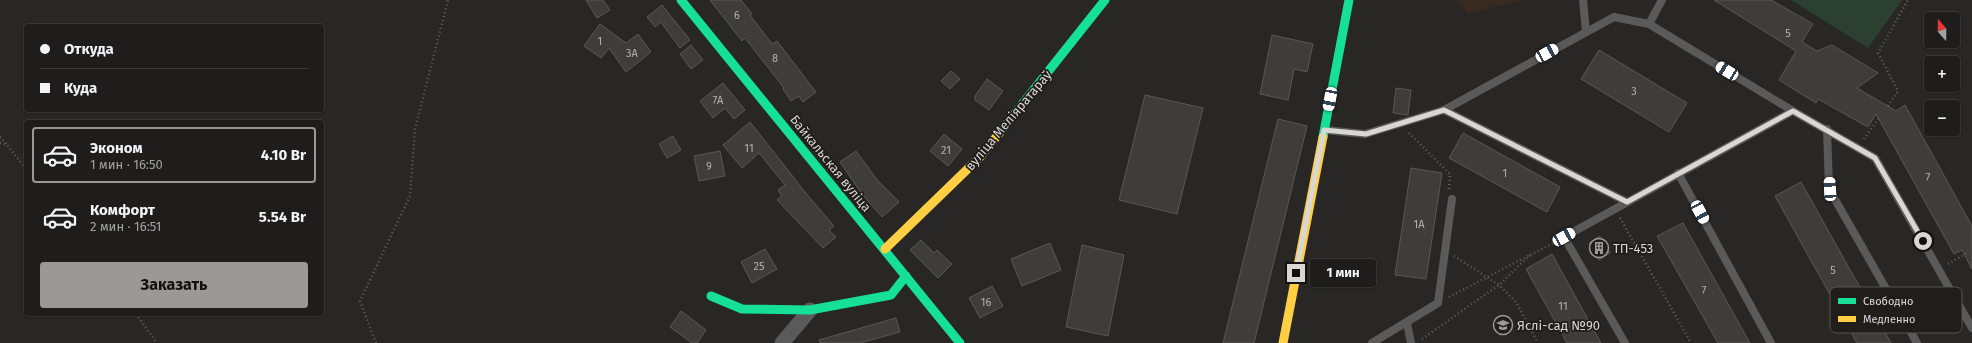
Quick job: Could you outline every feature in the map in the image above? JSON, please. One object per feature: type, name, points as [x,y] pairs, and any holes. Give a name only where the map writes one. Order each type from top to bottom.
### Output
[{"type":"street","name":"Байкальская вуліца","points":[[681,0],[960,343]]},
{"type":"street","name":"вуліца Меліяратараў","points":[[885,249],[980,157],[1106,0]]},
{"type":"street","points":[[1282,343],[1349,7],[1348,0]]},
{"type":"street","points":[[711,296],[742,309],[810,310],[891,295],[906,276]]},
{"type":"street","points":[[782,343],[810,310]]},
{"type":"lane","points":[[1583,0],[1586,32]]},
{"type":"lane","points":[[1648,24],[1662,0]]},
{"type":"lane","points":[[1324,130],[1366,134],[1444,110],[1614,17],[1648,24],[1793,111],[1827,129],[1875,158],[1949,287]]},
{"type":"lane","points":[[1444,110],[1627,202]]},
{"type":"lane","points":[[1625,343],[1564,237],[1793,111]]},
{"type":"lane","points":[[1827,129],[1830,189],[1885,287]]},
{"type":"lane","points":[[1678,173],[1771,343]]},
{"type":"lane","points":[[1372,343],[1438,303],[1452,198]]},
{"type":"lane","points":[[1962,310],[1972,328]]},
{"type":"lane","points":[[1407,323],[1411,343]]},
{"type":"lane","points":[[1911,333],[1917,343]]},
{"type":"path","points":[[376,343],[360,301],[410,196],[415,129],[448,0]]},
{"type":"path","points":[[1888,106],[1898,91],[1878,54],[1908,0]]},
{"type":"path","points":[[1857,148],[1879,118]]},
{"type":"path","points":[[1399,124],[1450,174],[1448,188],[1452,198]]},
{"type":"path","points":[[0,137],[24,166]]},
{"type":"path","points":[[0,143],[7,145]]},
{"type":"path","points":[[1615,209],[1691,343]]},
{"type":"path","points":[[1438,303],[1564,237]]},
{"type":"path","points":[[1445,250],[1499,285],[1516,302],[1538,343]]},
{"type":"path","points":[[1939,269],[1969,252]]},
{"type":"path","points":[[1416,343],[1499,285],[1530,255]]},
{"type":"path","points":[[137,316],[157,343]]},
{"type":"shaded area","points":[[1456,0],[1523,0],[1468,13]]},
{"type":"green space","points":[[1791,0],[1902,0],[1868,48]]},
{"type":"building","points":[[586,0],[603,0],[610,10],[597,18]]},
{"type":"building","points":[[710,0],[741,0],[752,14],[750,15],[772,44],[777,41],[816,92],[803,102],[799,96],[791,101],[783,89],[784,88],[745,38],[742,41]]},
{"type":"building","points":[[1714,0],[1771,0],[1813,24],[1802,42],[1817,51],[1832,45],[1878,73],[1857,88],[1896,111],[1905,105],[1972,226],[1972,269],[1962,250],[1954,254],[1876,114],[1868,127],[1818,99],[1816,103],[1779,80],[1796,51]]},
{"type":"building","points":[[662,5],[690,40],[680,48],[661,22],[655,27],[647,17]]},
{"type":"building","points":[[600,24],[626,43],[638,34],[651,52],[626,72],[609,48],[601,58],[584,46]]},
{"type":"building","points":[[1272,35],[1313,44],[1307,72],[1294,69],[1288,100],[1260,94]]},
{"type":"building","points":[[691,45],[703,60],[691,69],[680,54]]},
{"type":"building","points":[[1599,50],[1687,103],[1669,132],[1581,79]]},
{"type":"building","points":[[951,71],[960,79],[950,89],[941,81]]},
{"type":"building","points":[[987,79],[1003,91],[989,110],[975,100],[975,96]]},
{"type":"building","points":[[723,83],[745,110],[734,119],[725,108],[713,118],[700,101]]},
{"type":"building","points":[[1396,88],[1411,90],[1408,115],[1393,113]]},
{"type":"building","points":[[1145,95],[1203,108],[1177,214],[1119,200]]},
{"type":"building","points":[[1278,119],[1307,126],[1254,343],[1223,343]]},
{"type":"building","points":[[750,122],[809,197],[834,226],[829,230],[836,237],[823,248],[777,200],[782,196],[778,190],[785,185],[759,153],[742,168],[723,145]]},
{"type":"building","points":[[1463,133],[1560,187],[1547,212],[1449,158]]},
{"type":"building","points":[[944,134],[962,149],[948,166],[930,151]]},
{"type":"building","points":[[673,136],[681,150],[667,158],[659,144]]},
{"type":"building","points":[[720,151],[725,176],[699,181],[694,156]]},
{"type":"building","points":[[856,151],[878,181],[899,202],[882,217],[862,194],[840,162]]},
{"type":"building","points":[[1411,168],[1442,173],[1426,279],[1395,275]]},
{"type":"building","points":[[1801,182],[1860,287],[1830,287],[1830,295],[1775,196]]},
{"type":"building","points":[[1683,223],[1750,343],[1718,343],[1657,236]]},
{"type":"building","name":"ТП-453","points":[[1600,236],[1610,253],[1599,260],[1589,243]]},
{"type":"building","points":[[921,240],[934,253],[937,250],[952,264],[938,278],[910,250]]},
{"type":"building","points":[[1050,243],[1061,270],[1022,286],[1011,259]]},
{"type":"building","points":[[1082,245],[1124,255],[1108,336],[1066,327]]},
{"type":"building","points":[[765,249],[777,269],[752,283],[741,262]]},
{"type":"building","points":[[1552,254],[1601,343],[1567,343],[1526,269]]},
{"type":"building","points":[[992,286],[1003,306],[980,318],[969,298]]},
{"type":"building","points":[[681,311],[706,330],[697,343],[692,343],[670,327]]},
{"type":"building","points":[[896,318],[900,332],[860,343],[820,343],[819,340]]},
{"type":"building","points":[[1851,333],[1885,333],[1891,343],[1857,343]]},
{"type":"traffic: fast","points":[[681,0],[960,343]]},
{"type":"traffic: fast","points":[[1001,131],[1105,0]]},
{"type":"traffic: fast","points":[[1323,137],[1349,0]]},
{"type":"traffic: fast","points":[[711,296],[742,309],[810,310],[891,295],[906,276]]},
{"type":"traffic: slow","points":[[885,249],[980,157],[1001,131]]},
{"type":"traffic: slow","points":[[1283,343],[1323,137]]},
{"type":"place","name":"ТП-453","points":[[1599,248]]},
{"type":"place","name":"Яслі-сад №90","points":[[1503,325]]},
{"type":"route","points":[[1296,273],[1324,130],[1366,134],[1444,110],[1627,202],[1793,111],[1827,129],[1875,158],[1923,241]]}]
